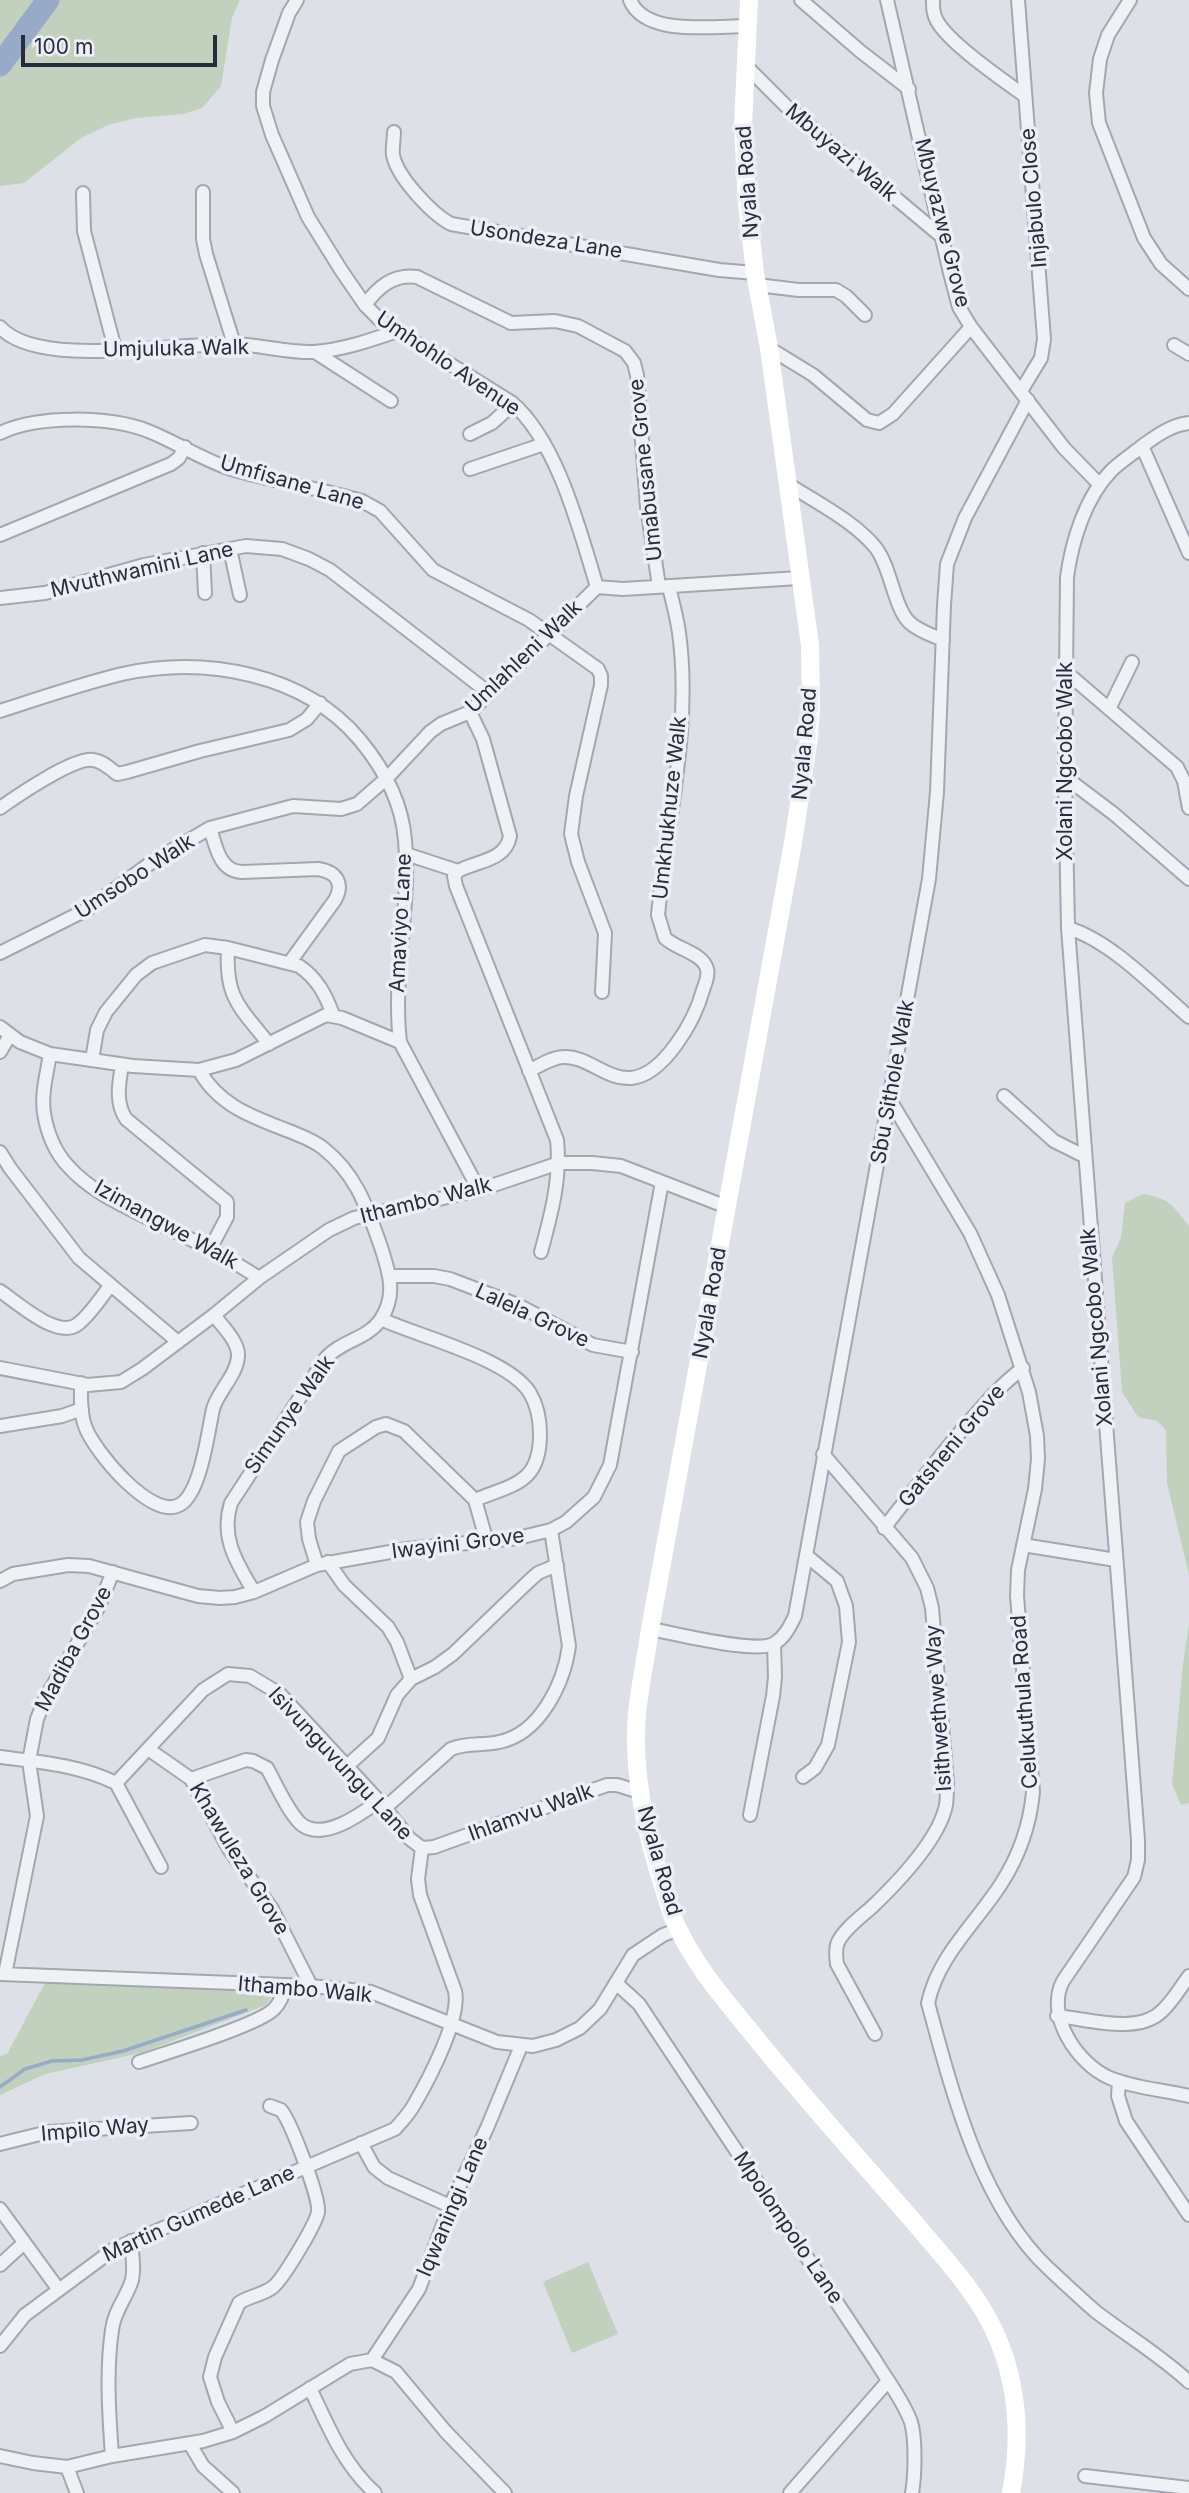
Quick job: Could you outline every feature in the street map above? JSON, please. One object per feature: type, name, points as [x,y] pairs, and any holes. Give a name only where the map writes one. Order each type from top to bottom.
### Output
[{"type":"street","name":"Umhohlo Avenue","points":[[297,0],[289,13],[272,60],[264,92],[265,114],[308,217],[365,305],[381,321],[513,404],[528,419],[544,444],[563,484],[597,587]]},
{"type":"street","points":[[630,0],[640,15],[662,25],[747,26]]},
{"type":"street","name":"Nyala Road","points":[[749,0],[743,125],[747,203],[810,645],[811,707],[807,756],[650,1629],[637,1714],[639,1792],[657,1866],[679,1929],[710,1982],[982,2306],[1002,2350],[1016,2403],[1017,2445],[1011,2493]]},
{"type":"street","points":[[801,0],[909,89]]},
{"type":"street","name":"Mbuyazwe Grove","points":[[887,0],[954,292],[971,327],[1064,448],[1100,485]]},
{"type":"street","points":[[933,0],[935,16],[943,29],[1026,96]]},
{"type":"street","name":"Injabulo Close","points":[[1018,0],[1041,270],[1044,339],[1043,351],[1024,395]]},
{"type":"street","points":[[1130,0],[1108,35],[1100,59],[1097,93],[1099,123],[1144,238],[1161,264],[1189,289]]},
{"type":"street","name":"Mbuyazi Walk","points":[[745,65],[789,109],[941,236]]},
{"type":"street","name":"Usondeza Lane","points":[[394,132],[393,154],[401,173],[434,213],[451,224],[719,270],[788,289],[836,290],[865,315]]},
{"type":"street","points":[[203,192],[203,240],[234,344]]},
{"type":"street","points":[[83,193],[84,231],[115,349]]},
{"type":"street","name":"Umabusane Grove","points":[[365,305],[373,294],[388,282],[402,277],[416,277],[511,323],[562,321],[586,330],[625,351],[634,363],[637,375],[647,507],[664,586]]},
{"type":"street","name":"Umjuluka Walk","points":[[0,327],[16,340],[68,351],[234,344],[315,352],[340,348],[397,331]]},
{"type":"street","points":[[769,348],[813,375],[867,420],[879,423],[893,414],[971,327]]},
{"type":"street","points":[[1174,345],[1189,354]]},
{"type":"street","points":[[315,352],[391,401]]},
{"type":"street","name":"Sbu Sithole Walk","points":[[774,1644],[787,1632],[795,1616],[934,845],[945,583],[951,550],[1024,395]]},
{"type":"street","points":[[470,434],[492,423],[513,404]]},
{"type":"street","name":"Umfisane Lane","points":[[0,433],[42,421],[111,422],[135,427],[229,468],[342,495],[372,505],[433,570],[529,620],[593,665],[601,676],[571,834],[578,862],[605,933],[602,992]]},
{"type":"street","name":"Xolani Ngcobo Walk","points":[[1057,2015],[1058,1991],[1122,1897],[1134,1877],[1138,1860],[1138,1829],[1068,928],[1065,613],[1070,553],[1100,485],[1110,472],[1142,446],[1178,424],[1189,423]]},
{"type":"street","points":[[470,469],[544,444]]},
{"type":"street","points":[[1142,446],[1189,553]]},
{"type":"street","points":[[0,535],[171,464],[179,458],[185,447]]},
{"type":"street","points":[[788,484],[871,543],[885,565],[907,620],[917,628],[943,640]]},
{"type":"street","name":"Mvuthwamini Lane","points":[[0,598],[45,593],[144,565],[203,553],[246,546],[272,547],[321,565],[353,586],[489,693]]},
{"type":"street","points":[[230,549],[240,595]]},
{"type":"street","points":[[203,553],[205,593]]},
{"type":"street","points":[[597,587],[623,589],[799,578]]},
{"type":"street","name":"Umkhukhuze Walk","points":[[529,1071],[564,1057],[577,1059],[621,1078],[649,1072],[665,1058],[694,1016],[708,975],[704,962],[665,938],[658,915],[680,740],[682,676],[680,634],[664,586]]},
{"type":"street","name":"Umlahleni Walk","points":[[387,778],[430,732],[441,724],[470,712],[597,587]]},
{"type":"street","points":[[1109,709],[1132,662]]},
{"type":"street","name":"Amaviyo Lane","points":[[0,711],[122,674],[181,668],[233,671],[258,676],[320,703],[351,729],[387,778],[401,819],[406,854],[406,893],[398,986],[400,1042],[479,1190]]},
{"type":"street","points":[[1066,672],[1177,767],[1184,781],[1189,808]]},
{"type":"street","points":[[0,808],[46,779],[86,760],[100,762],[117,774],[289,730],[307,719],[320,703]]},
{"type":"street","points":[[470,712],[483,739],[510,836],[506,849],[496,856],[457,871],[454,876],[557,1140],[559,1163],[553,1210],[541,1252]]},
{"type":"street","points":[[1065,777],[1104,806],[1189,879]]},
{"type":"street","name":"Umsobo Walk","points":[[0,953],[88,909],[152,862],[210,828],[293,806],[333,809],[353,807],[387,778]]},
{"type":"street","points":[[210,828],[222,861],[230,870],[328,870],[340,883],[340,891],[335,900],[290,962]]},
{"type":"street","points":[[406,854],[457,871]]},
{"type":"street","points":[[1068,928],[1103,944],[1189,1017]]},
{"type":"street","points":[[93,1060],[100,1022],[114,1000],[136,975],[152,963],[205,945],[290,962],[308,972],[315,980],[327,999],[332,1015]]},
{"type":"street","points":[[228,948],[226,972],[229,988],[239,1006],[269,1044]]},
{"type":"street","points":[[0,1052],[5,1031],[50,1054],[122,1065],[199,1070],[236,1060],[318,1018],[332,1015],[400,1042]]},
{"type":"street","name":"Izimangwe Walk","points":[[50,1054],[43,1103],[47,1124],[62,1159],[70,1168],[101,1194],[210,1249],[259,1278]]},
{"type":"street","points":[[122,1065],[118,1096],[119,1106],[126,1119],[227,1202],[227,1217],[210,1249]]},
{"type":"street","points":[[199,1070],[213,1091],[228,1104],[249,1116],[322,1146],[355,1184],[367,1204],[391,1276],[390,1297],[381,1319],[479,1357],[514,1376],[530,1392],[536,1404],[540,1427],[540,1446],[534,1468],[520,1482],[475,1500]]},
{"type":"street","points":[[1004,1096],[1054,1141],[1084,1156]]},
{"type":"street","name":"Celukuthula Road","points":[[890,1100],[970,1233],[998,1295],[1023,1368],[1037,1436],[1038,1459],[1035,1489],[1018,1570],[1017,1596],[1033,1792],[1030,1820],[1019,1850],[1002,1883],[941,1966],[932,1983],[928,2003],[982,2172],[998,2204],[1021,2238],[1045,2266],[1096,2311],[1189,2382]]},
{"type":"street","points":[[0,1152],[5,1171],[52,1221],[73,1252],[178,1342]]},
{"type":"street","name":"Ithambo Walk","points":[[0,1367],[81,1383],[103,1385],[121,1382],[214,1315],[259,1278],[329,1230],[354,1218],[479,1190],[559,1163],[608,1163],[727,1208]]},
{"type":"street","name":"Iwayini Grove","points":[[0,1581],[13,1574],[68,1565],[89,1566],[209,1598],[235,1597],[254,1592],[322,1563],[407,1549],[518,1538],[551,1530],[585,1507],[602,1485],[611,1465],[662,1182]]},
{"type":"street","name":"Lalela Grove","points":[[391,1276],[434,1276],[450,1279],[518,1305],[593,1345],[632,1352]]},
{"type":"street","points":[[0,1292],[51,1325],[66,1329],[78,1324],[111,1285]]},
{"type":"street","points":[[81,1383],[84,1426],[120,1477],[163,1508],[175,1507],[184,1502],[191,1493],[215,1405],[238,1357],[236,1345],[214,1315]]},
{"type":"street","name":"Simunye Walk","points":[[254,1592],[228,1541],[227,1516],[231,1503],[321,1363],[330,1353],[369,1331],[381,1319]]},
{"type":"street","name":"Gatsheni Grove","points":[[884,1528],[977,1412],[1005,1381],[1023,1368]]},
{"type":"street","points":[[0,1426],[62,1416],[82,1409]]},
{"type":"street","points":[[411,1679],[397,1642],[388,1627],[322,1563],[309,1539],[307,1522],[313,1501],[339,1451],[376,1427],[386,1424],[404,1431],[475,1500],[487,1542]]},
{"type":"street","name":"Isithwethwe Way","points":[[823,1454],[912,1559],[927,1588],[932,1608],[947,1783],[946,1806],[932,1836],[885,1894],[850,1927],[837,1944],[837,1964],[874,2034]]},
{"type":"street","points":[[191,1779],[246,1760],[261,1764],[267,1768],[297,1819],[312,1829],[326,1829],[382,1804],[451,1749],[461,1745],[499,1743],[513,1738],[543,1711],[567,1659],[569,1646],[551,1530]]},
{"type":"street","points":[[1023,1545],[1116,1560]]},
{"type":"street","points":[[803,1777],[816,1768],[828,1745],[849,1642],[846,1606],[837,1581],[807,1556]]},
{"type":"street","points":[[347,1766],[376,1741],[397,1695],[411,1679],[453,1654],[538,1573],[557,1565]]},
{"type":"street","name":"Madiba Grove","points":[[3,1974],[37,1816],[29,1761],[37,1719],[42,1704],[86,1631],[113,1573]]},
{"type":"street","points":[[650,1629],[755,1648],[774,1644],[773,1696],[750,1815]]},
{"type":"street","name":"Isivunguvungu Lane","points":[[116,1783],[203,1690],[219,1678],[237,1673],[250,1676],[280,1694],[382,1804],[410,1839],[422,1848],[418,1879],[420,1895],[455,1992],[456,2006],[452,2024]]},
{"type":"street","name":"Khawuleza Grove","points":[[148,1749],[191,1779],[225,1842],[272,1909],[311,1986]]},
{"type":"street","points":[[0,1757],[50,1762],[99,1775],[116,1783],[161,1867]]},
{"type":"street","name":"Ihlamvu Walk","points":[[422,1848],[443,1844],[607,1785],[617,1785],[639,1792]]},
{"type":"street","name":"Ithambo Walk","points":[[3,1974],[311,1986],[371,1992],[497,2042],[521,2046],[556,2040],[580,2028],[600,2009],[633,1955],[663,1934],[679,1929]]},
{"type":"street","points":[[1057,2015],[1129,2025],[1146,2022],[1164,2010],[1189,1976]]},
{"type":"street","name":"Mpolompolo Lane","points":[[616,1983],[639,2004],[888,2381],[910,2422],[913,2434],[912,2493]]},
{"type":"street","points":[[139,2062],[249,2023],[273,2011],[286,1985]]},
{"type":"street","points":[[1057,2015],[1070,2040],[1086,2061],[1104,2074],[1119,2081],[1189,2096]]},
{"type":"street","name":"Martin Gumede Lane","points":[[0,2346],[25,2315],[92,2263],[131,2241],[395,2129],[414,2106],[452,2024]]},
{"type":"street","name":"Iqwaningi Lane","points":[[372,2360],[419,2289],[450,2206],[487,2128],[521,2046]]},
{"type":"street","points":[[1119,2081],[1118,2096],[1126,2121],[1189,2215]]},
{"type":"street","name":"Martin Gumede Lane","points":[[270,2106],[284,2113],[305,2166]]},
{"type":"street","name":"Impilo Way","points":[[0,2144],[48,2132],[191,2123]]},
{"type":"street","points":[[361,2143],[374,2167],[388,2178],[450,2206]]},
{"type":"street","points":[[233,2432],[214,2391],[211,2368],[239,2303],[267,2291],[281,2279],[316,2219],[318,2208],[305,2166]]},
{"type":"street","points":[[0,2209],[59,2290]]},
{"type":"street","points":[[112,2456],[108,2392],[111,2331],[116,2312],[132,2281],[134,2270],[131,2241]]},
{"type":"street","points":[[0,2265],[24,2243]]},
{"type":"street","points":[[0,2456],[67,2466],[190,2444],[233,2432],[265,2416],[350,2364],[372,2360],[396,2372],[446,2432],[505,2493]]},
{"type":"street","points":[[790,2493],[888,2381]]},
{"type":"street","points":[[310,2388],[344,2459],[374,2493]]},
{"type":"street","points":[[190,2444],[203,2466],[233,2493]]},
{"type":"street","points":[[67,2466],[77,2493]]},
{"type":"street","points":[[1085,2476],[1189,2488]]},
{"type":"green space","points":[[0,0],[240,0],[232,18],[221,86],[202,108],[184,114],[136,118],[108,125],[81,138],[24,183],[0,186]]},
{"type":"green space","points":[[1143,1194],[1170,1204],[1189,1226],[1189,1575],[1167,1483],[1166,1430],[1157,1421],[1138,1417],[1122,1392],[1112,1257],[1121,1238],[1125,1203]]},
{"type":"green space","points":[[1189,1624],[1189,1803],[1181,1805],[1172,1784]]},
{"type":"green space","points":[[45,1983],[275,1991],[266,2005],[141,2053],[45,2074],[0,2095],[0,2056],[7,2054]]},
{"type":"green space","points":[[588,2262],[618,2334],[572,2353],[543,2282]]},
{"type":"waterway","points":[[0,65],[48,0]]},
{"type":"waterway","points":[[0,2087],[25,2069],[52,2061],[82,2060],[123,2051],[246,2010]]}]
